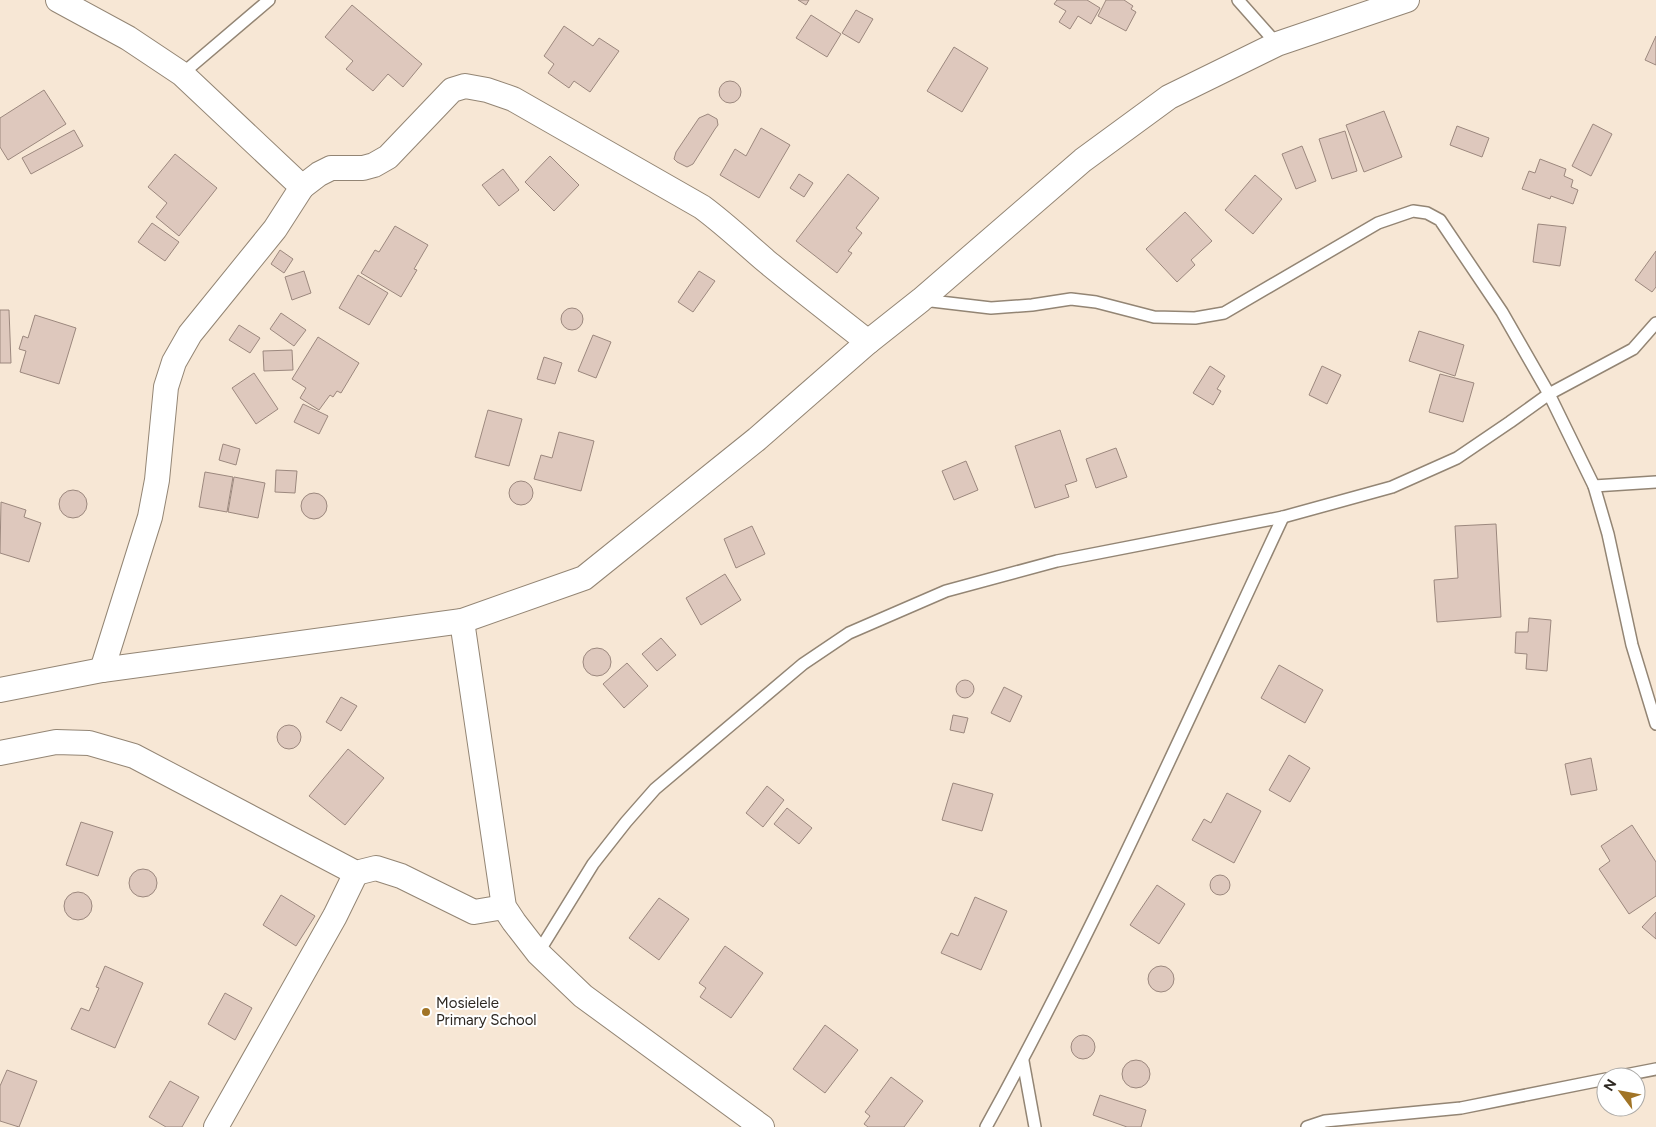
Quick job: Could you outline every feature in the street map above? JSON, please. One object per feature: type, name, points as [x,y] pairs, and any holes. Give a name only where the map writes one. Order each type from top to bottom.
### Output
[{"type":"street","points":[[58,0],[128,38],[182,74],[302,187]]},
{"type":"street","points":[[0,690],[102,670],[462,621],[584,578],[757,439],[868,342],[922,300],[1083,160],[1169,97],[1277,44],[1407,0]]},
{"type":"street","points":[[102,670],[150,517],[157,480],[166,387],[174,362],[190,334],[275,229],[302,187],[319,174],[331,168],[363,168],[374,165],[388,157],[452,90],[465,86],[487,90],[513,99],[702,207],[726,225],[800,290],[868,342]]},
{"type":"street","points":[[462,621],[504,907],[538,953],[583,996],[762,1127]]},
{"type":"street","points":[[0,753],[56,742],[89,743],[134,756],[356,873],[376,868],[401,876],[474,912],[504,907]]},
{"type":"street","points":[[216,1127],[335,916],[356,873]]},
{"type":"lane","points":[[182,74],[269,0]]},
{"type":"lane","points":[[1238,0],[1277,44]]},
{"type":"lane","points":[[922,300],[991,308],[1071,300],[1096,302],[1154,317],[1195,318],[1224,313],[1378,223],[1413,211],[1427,213],[1440,220],[1502,312],[1549,394],[1594,486],[1608,534],[1632,645],[1656,724]]},
{"type":"lane","points":[[538,953],[593,864],[655,789],[803,664],[849,633],[946,591],[1057,561],[1283,517],[1392,488],[1457,458],[1549,394],[1633,349],[1656,323]]},
{"type":"lane","points":[[1594,486],[1656,482]]},
{"type":"lane","points":[[986,1127],[1023,1061],[1122,861],[1283,517]]},
{"type":"lane","points":[[1023,1061],[1035,1127]]},
{"type":"lane","points":[[1308,1127],[1324,1121],[1461,1108],[1596,1081]]},
{"type":"building","points":[[798,0],[809,0],[806,5]]},
{"type":"building","points":[[1057,0],[1087,0],[1100,8],[1091,24],[1078,16],[1070,29],[1059,22],[1066,11],[1054,4]]},
{"type":"building","points":[[1106,0],[1124,0],[1133,6],[1131,9],[1136,12],[1126,31],[1098,16]]},
{"type":"building","points":[[352,5],[422,64],[403,87],[388,74],[373,91],[346,69],[353,61],[325,37]]},
{"type":"building","points":[[856,10],[873,19],[859,43],[842,33]]},
{"type":"building","points":[[811,15],[841,34],[827,57],[796,38]]},
{"type":"building","points":[[564,26],[593,46],[599,38],[619,51],[590,92],[574,81],[569,88],[548,73],[554,64],[544,56]]},
{"type":"building","points":[[1656,36],[1656,65],[1645,60]]},
{"type":"building","points":[[954,47],[988,68],[962,112],[927,91]]},
{"type":"building","points":[[730,81],[738,84],[741,92],[738,100],[730,103],[722,100],[719,92],[722,84]]},
{"type":"building","points":[[44,90],[66,124],[8,160],[0,147],[0,118]]},
{"type":"building","points":[[1384,111],[1402,157],[1364,172],[1346,125]]},
{"type":"building","points":[[708,114],[717,119],[718,125],[693,164],[687,167],[677,162],[674,159],[676,152],[699,118]]},
{"type":"building","points":[[1593,124],[1612,134],[1591,176],[1572,166]]},
{"type":"building","points":[[1457,126],[1489,138],[1482,157],[1450,145]]},
{"type":"building","points":[[761,128],[790,145],[759,198],[720,175],[735,149],[746,156]]},
{"type":"building","points":[[74,130],[83,146],[31,174],[22,158]]},
{"type":"building","points":[[1345,131],[1357,171],[1332,179],[1319,139]]},
{"type":"building","points":[[1302,146],[1316,181],[1296,189],[1282,154]]},
{"type":"building","points":[[175,154],[217,188],[179,236],[156,217],[167,203],[148,187]]},
{"type":"building","points":[[550,156],[579,185],[554,211],[525,182]]},
{"type":"building","points":[[1540,159],[1566,169],[1564,176],[1573,180],[1571,187],[1578,190],[1573,204],[1551,196],[1550,199],[1522,189],[1529,171],[1535,173]]},
{"type":"building","points":[[503,169],[519,190],[499,206],[482,185]]},
{"type":"building","points":[[799,174],[813,183],[804,197],[790,188]]},
{"type":"building","points":[[848,174],[879,198],[856,228],[862,233],[848,251],[852,253],[837,273],[796,241]]},
{"type":"building","points":[[1255,175],[1282,199],[1253,234],[1225,210]]},
{"type":"building","points":[[1185,212],[1212,241],[1191,260],[1195,265],[1177,282],[1146,249]]},
{"type":"building","points":[[152,223],[179,242],[165,261],[138,242]]},
{"type":"building","points":[[1538,224],[1566,227],[1560,266],[1533,262]]},
{"type":"building","points":[[395,226],[428,245],[414,269],[417,270],[401,297],[361,273],[375,250],[379,252]]},
{"type":"building","points":[[280,250],[293,259],[284,273],[271,264]]},
{"type":"building","points":[[1656,251],[1656,287],[1652,292],[1635,280]]},
{"type":"building","points":[[304,271],[311,293],[292,300],[285,277]]},
{"type":"building","points":[[699,271],[715,281],[693,312],[678,302]]},
{"type":"building","points":[[358,275],[388,293],[369,325],[339,308]]},
{"type":"building","points":[[572,308],[580,311],[583,319],[580,327],[572,330],[564,327],[561,319],[564,311]]},
{"type":"building","points":[[0,310],[9,310],[11,363],[0,363]]},
{"type":"building","points":[[281,313],[306,330],[294,346],[270,329]]},
{"type":"building","points":[[35,315],[76,328],[59,384],[20,372],[26,351],[19,349],[23,336],[28,338]]},
{"type":"building","points":[[239,325],[260,338],[250,353],[229,340]]},
{"type":"building","points":[[1419,331],[1464,345],[1455,376],[1409,361]]},
{"type":"building","points":[[593,335],[611,342],[596,378],[578,371]]},
{"type":"building","points":[[318,337],[359,363],[341,393],[337,391],[333,397],[330,395],[319,410],[300,398],[306,388],[292,379]]},
{"type":"building","points":[[292,350],[293,370],[264,371],[263,351]]},
{"type":"building","points":[[544,357],[562,363],[555,384],[537,379]]},
{"type":"building","points":[[1210,366],[1225,376],[1217,389],[1221,391],[1213,405],[1193,393]]},
{"type":"building","points":[[1322,366],[1341,375],[1327,404],[1309,395]]},
{"type":"building","points":[[254,373],[278,409],[256,424],[232,388]]},
{"type":"building","points":[[1440,374],[1474,383],[1463,422],[1429,412]]},
{"type":"building","points":[[303,404],[328,416],[319,434],[294,422]]},
{"type":"building","points":[[488,410],[522,419],[509,466],[475,457]]},
{"type":"building","points":[[1060,430],[1077,481],[1065,485],[1069,497],[1035,508],[1015,446]]},
{"type":"building","points":[[559,432],[594,441],[581,491],[534,479],[541,455],[552,458]]},
{"type":"building","points":[[223,444],[240,449],[236,465],[219,460]]},
{"type":"building","points":[[1116,448],[1127,477],[1096,488],[1086,459]]},
{"type":"building","points":[[966,461],[978,490],[954,500],[942,471]]},
{"type":"building","points":[[276,470],[297,471],[295,493],[275,492]]},
{"type":"building","points":[[205,472],[233,477],[227,512],[199,507]]},
{"type":"building","points":[[234,477],[265,483],[258,518],[228,512]]},
{"type":"building","points":[[521,481],[530,484],[533,493],[530,502],[521,505],[512,502],[509,493],[512,484]]},
{"type":"building","points":[[73,490],[83,494],[87,504],[83,514],[73,518],[63,514],[59,504],[63,494]]},
{"type":"building","points":[[314,493],[323,497],[327,506],[323,515],[314,519],[305,515],[301,506],[305,497]]},
{"type":"building","points":[[1,502],[26,510],[24,517],[41,523],[29,562],[0,553]]},
{"type":"building","points":[[1496,524],[1501,617],[1437,622],[1434,580],[1458,578],[1455,526]]},
{"type":"building","points":[[752,526],[765,554],[736,568],[724,539]]},
{"type":"building","points":[[725,574],[741,600],[701,625],[686,598]]},
{"type":"building","points":[[1529,618],[1551,620],[1547,671],[1526,669],[1527,654],[1515,653],[1516,632],[1528,632]]},
{"type":"building","points":[[661,638],[676,655],[657,671],[642,654]]},
{"type":"building","points":[[597,648],[607,652],[611,662],[607,672],[597,676],[587,672],[583,662],[587,652]]},
{"type":"building","points":[[627,663],[648,686],[624,708],[603,684]]},
{"type":"building","points":[[1279,665],[1323,690],[1305,723],[1261,698]]},
{"type":"building","points":[[961,680],[969,680],[974,685],[972,696],[961,698],[956,693],[956,685]]},
{"type":"building","points":[[1004,687],[1022,696],[1010,722],[991,713]]},
{"type":"building","points":[[341,697],[357,706],[341,731],[326,722]]},
{"type":"building","points":[[953,715],[968,718],[964,733],[950,730]]},
{"type":"building","points":[[289,725],[298,728],[301,737],[298,746],[289,749],[280,746],[277,737],[280,728]]},
{"type":"building","points":[[348,749],[384,778],[345,825],[309,796]]},
{"type":"building","points":[[1289,755],[1310,768],[1290,802],[1269,790]]},
{"type":"building","points":[[1591,758],[1597,790],[1571,795],[1565,764]]},
{"type":"building","points":[[953,783],[993,794],[982,831],[942,820]]},
{"type":"building","points":[[767,786],[784,800],[763,827],[746,813]]},
{"type":"building","points":[[1227,793],[1261,811],[1234,863],[1192,840],[1204,819],[1211,823]]},
{"type":"building","points":[[787,808],[812,828],[799,844],[774,824]]},
{"type":"building","points":[[81,822],[113,832],[98,876],[66,865]]},
{"type":"building","points":[[1632,825],[1656,862],[1656,896],[1629,914],[1599,869],[1610,861],[1601,846]]},
{"type":"building","points":[[143,869],[153,873],[157,883],[153,893],[143,897],[133,893],[129,883],[133,873]]},
{"type":"building","points":[[1220,875],[1227,878],[1230,885],[1227,892],[1220,895],[1213,892],[1210,885],[1213,878]]},
{"type":"building","points":[[1157,885],[1185,904],[1159,944],[1130,925]]},
{"type":"building","points":[[78,892],[88,896],[92,906],[88,916],[78,920],[68,916],[64,906],[68,896]]},
{"type":"building","points":[[281,895],[315,916],[296,946],[263,925]]},
{"type":"building","points":[[975,897],[1007,911],[981,970],[941,953],[951,933],[958,936]]},
{"type":"building","points":[[659,898],[689,919],[659,960],[629,938]]},
{"type":"building","points":[[1656,912],[1656,939],[1642,927]]},
{"type":"building","points":[[725,946],[763,973],[731,1018],[700,997],[706,988],[699,983]]},
{"type":"building","points":[[105,966],[143,983],[115,1048],[71,1029],[81,1008],[89,1011],[99,988],[96,987]]},
{"type":"building","points":[[1161,966],[1170,970],[1174,979],[1170,988],[1161,992],[1152,988],[1148,979],[1152,970]]},
{"type":"building","points":[[225,993],[252,1008],[235,1040],[208,1024]]},
{"type":"building","points":[[825,1025],[858,1050],[825,1093],[793,1069]]},
{"type":"building","points":[[1083,1035],[1092,1038],[1095,1047],[1092,1056],[1083,1059],[1074,1056],[1071,1047],[1074,1038]]},
{"type":"building","points":[[1136,1060],[1146,1064],[1150,1074],[1146,1084],[1136,1088],[1126,1084],[1122,1074],[1126,1064]]},
{"type":"building","points":[[7,1070],[37,1081],[19,1127],[0,1121],[0,1086]]},
{"type":"building","points":[[891,1077],[923,1101],[904,1127],[868,1127],[864,1124],[870,1116],[865,1112]]},
{"type":"building","points":[[170,1081],[199,1097],[182,1127],[166,1127],[149,1117]]},
{"type":"building","points":[[1100,1095],[1146,1110],[1141,1127],[1127,1127],[1093,1115]]},
{"type":"place","name":"Mosielele Primary School","points":[[426,1012]]}]
